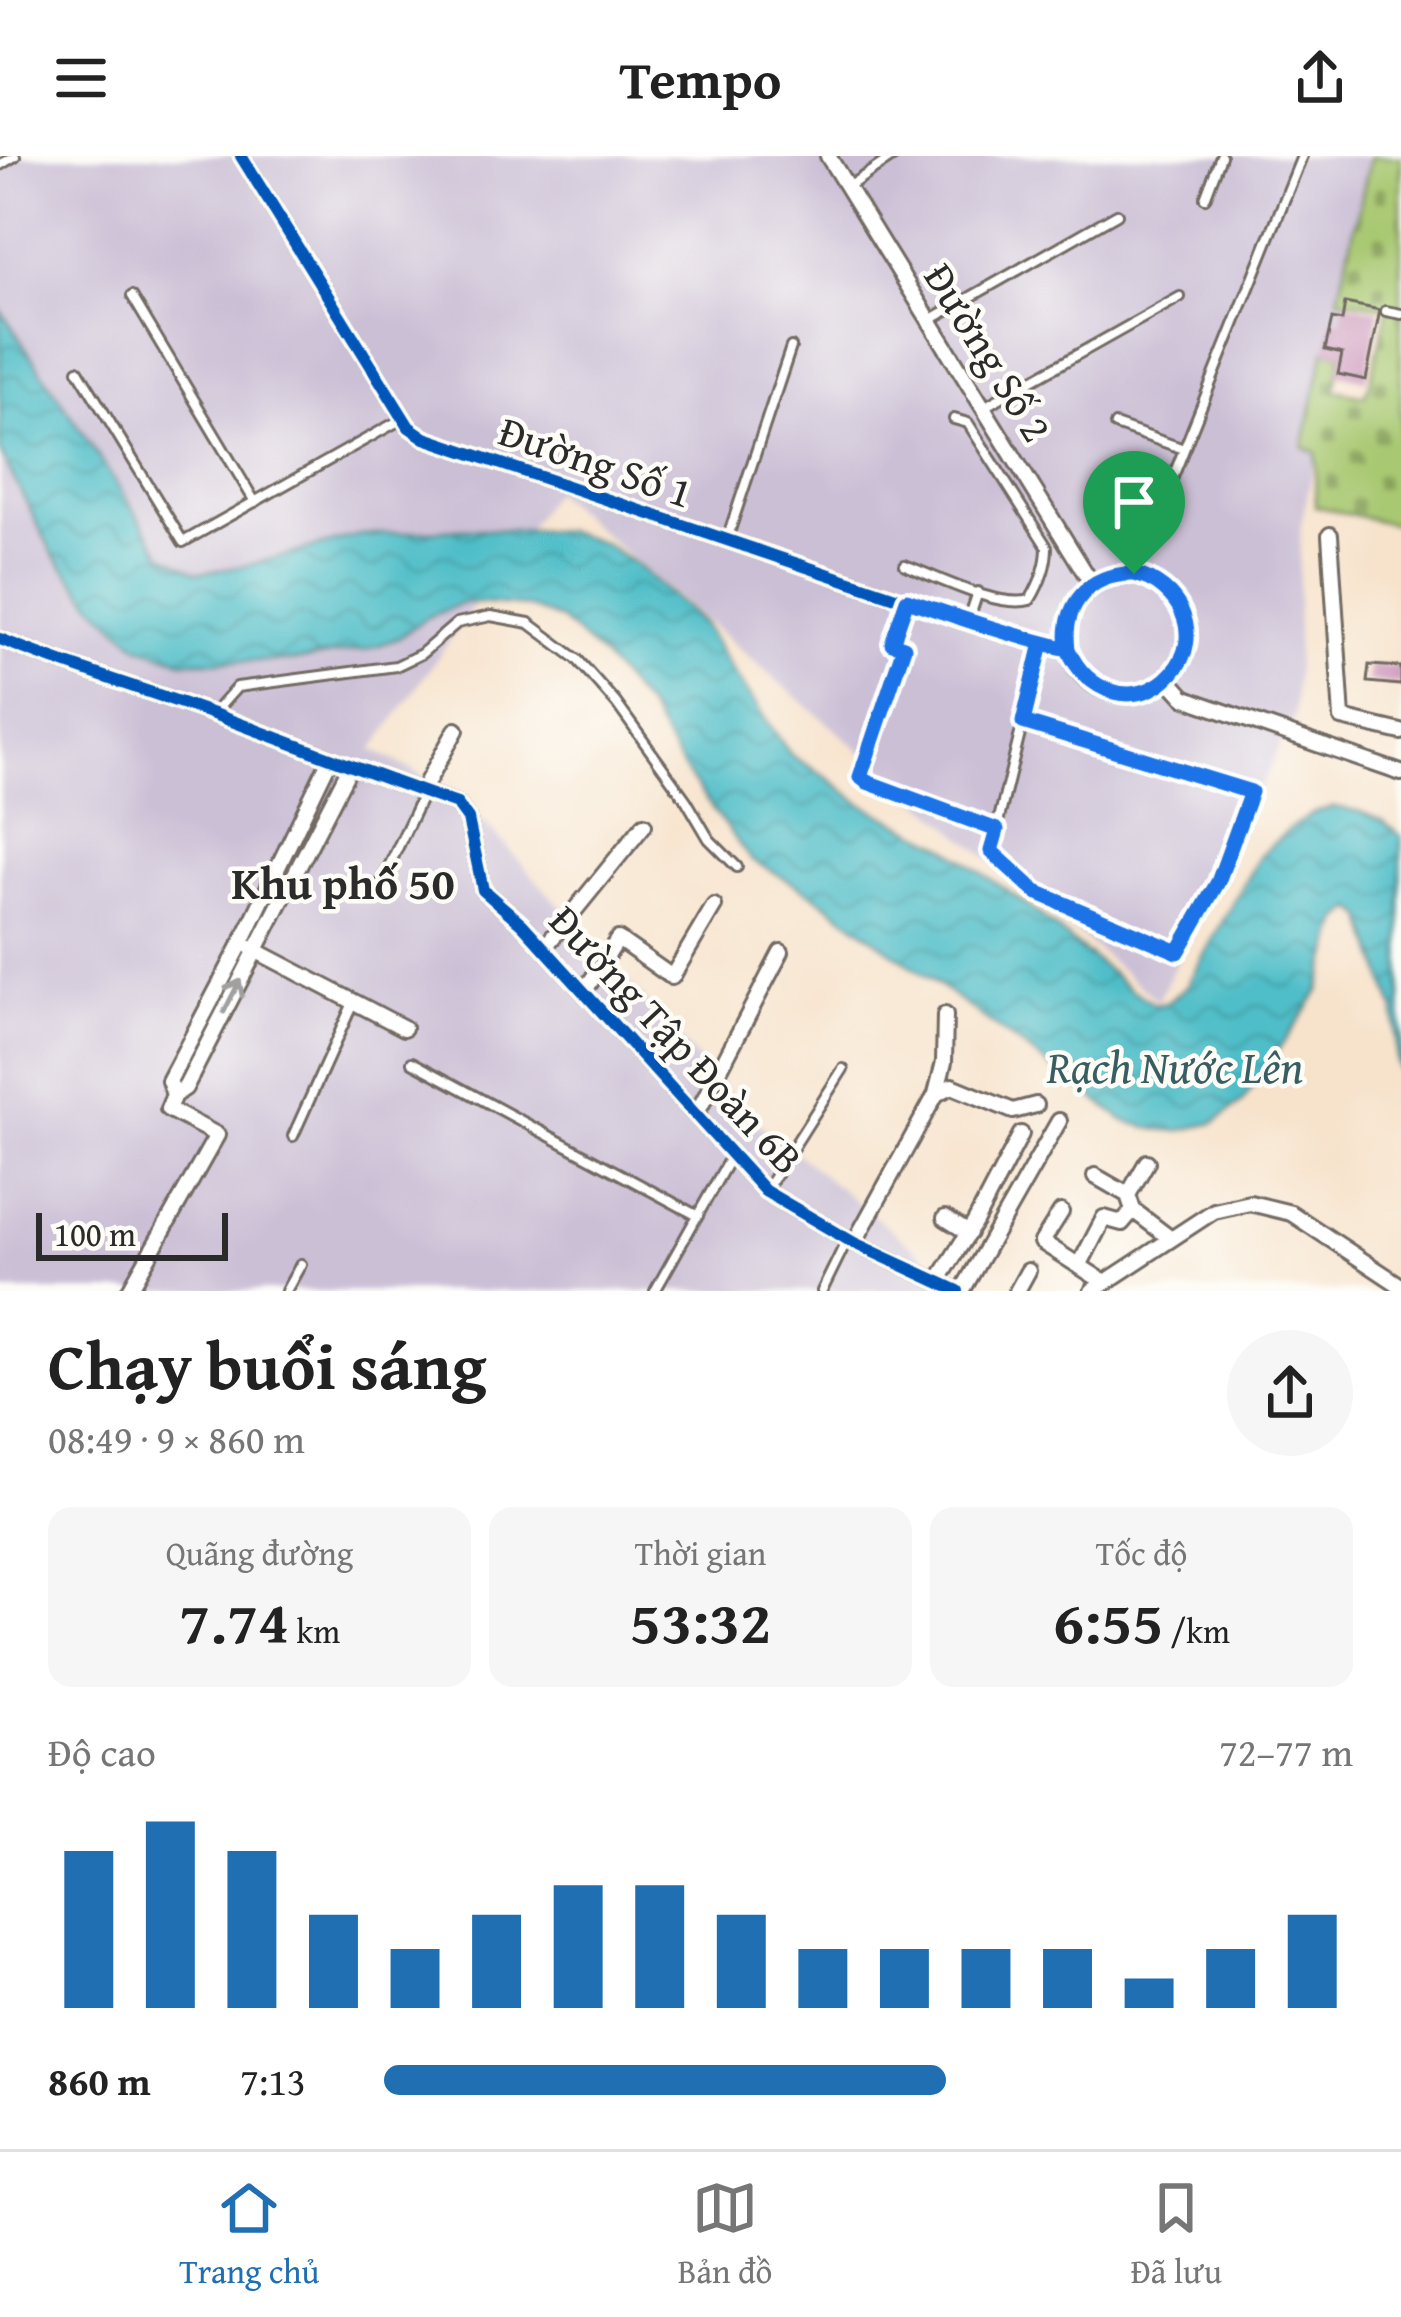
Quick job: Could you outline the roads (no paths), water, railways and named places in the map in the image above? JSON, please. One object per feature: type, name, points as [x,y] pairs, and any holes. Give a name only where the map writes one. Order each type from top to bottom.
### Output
[{"type":"street","name":"Đường Số 1","points":[[241,156],[409,427],[425,438],[968,621],[1068,649]]},
{"type":"street","name":"Đường Số 2","points":[[828,156],[1092,584]]},
{"type":"street","points":[[1330,535],[1342,718],[1401,732]]},
{"type":"street","points":[[1134,574],[1169,591],[1183,612],[1185,651],[1167,678],[1151,689],[1112,692],[1079,672],[1068,649],[1067,623],[1077,599],[1092,584],[1108,576],[1134,574]]},
{"type":"street","name":"Đường Tập Đoàn 6B","points":[[0,639],[457,803],[468,819],[483,890],[522,924],[765,1191],[851,1241],[960,1291]]},
{"type":"street","points":[[1167,678],[1184,697],[1199,704],[1401,773]]},
{"type":"street","points":[[423,792],[456,730]]},
{"type":"street","points":[[248,947],[330,759]]},
{"type":"street","points":[[129,1291],[217,1136],[168,1109],[174,1095],[169,1081],[350,766]]},
{"type":"street","points":[[544,948],[644,825]]},
{"type":"street","points":[[584,992],[618,939],[672,976],[714,906]]},
{"type":"street","points":[[248,947],[404,1028]]},
{"type":"street","points":[[696,1115],[781,952]]},
{"type":"street","points":[[851,1241],[936,1094],[944,1062],[945,1015]]},
{"type":"street","points":[[936,1094],[952,1086],[1013,1111],[1036,1105]]},
{"type":"street","points":[[960,1291],[1059,1121]]},
{"type":"street","points":[[938,1281],[1021,1134]]},
{"type":"street","points":[[1080,1264],[1104,1218],[1122,1223],[1147,1162]]},
{"type":"street","points":[[1096,1176],[1171,1239]]},
{"type":"street","points":[[1061,1212],[1042,1241],[1080,1264],[1098,1287],[1214,1211],[1250,1203],[1291,1213],[1401,1286]]},
{"type":"street","points":[[945,1218],[969,1233]]},
{"type":"street","points":[[1017,1291],[1028,1271]]},
{"type":"lane","points":[[0,165],[15,156]]},
{"type":"lane","points":[[847,187],[894,156]]},
{"type":"lane","points":[[1205,198],[1221,156]]},
{"type":"lane","points":[[1134,574],[1302,156]]},
{"type":"lane","points":[[930,320],[1117,214]]},
{"type":"lane","points":[[132,296],[255,502]]},
{"type":"lane","points":[[984,407],[1180,297]]},
{"type":"lane","points":[[1386,310],[1401,314]]},
{"type":"lane","points":[[727,540],[791,347]]},
{"type":"lane","points":[[78,370],[183,542],[404,418]]},
{"type":"lane","points":[[905,565],[1018,603],[1030,600],[1042,573],[1047,547],[968,423],[954,419]]},
{"type":"lane","points":[[1115,425],[1184,449]]},
{"type":"lane","points":[[968,621],[978,592]]},
{"type":"lane","points":[[907,600],[892,643],[904,647],[860,777],[997,830]]},
{"type":"lane","points":[[213,714],[237,687],[396,667],[421,654],[457,623],[491,616],[529,623],[577,659],[616,704],[709,839],[737,867]]},
{"type":"lane","points":[[1023,722],[1251,792],[1218,882],[1178,952],[1036,892],[991,851],[1042,643]]},
{"type":"lane","points":[[382,881],[423,792]]},
{"type":"lane","points":[[293,1136],[354,1001]]},
{"type":"lane","points":[[412,1062],[698,1216]]},
{"type":"lane","points":[[765,1191],[843,1069]]},
{"type":"lane","points":[[655,1291],[732,1154]]},
{"type":"lane","points":[[822,1291],[851,1241]]},
{"type":"lane","points":[[286,1291],[301,1264]]},
{"type":"water","name":"Rạch Nước Lên","points":[[0,309],[163,554],[198,573],[250,565],[360,535],[462,529],[566,531],[605,544],[702,622],[791,755],[862,804],[945,846],[1155,1005],[1167,1003],[1186,987],[1260,855],[1292,827],[1333,807],[1383,821],[1401,836],[1401,1077],[1396,1062],[1395,1012],[1364,917],[1354,909],[1340,919],[1319,991],[1243,1101],[1214,1123],[1178,1131],[1125,1121],[813,894],[750,859],[686,773],[646,707],[604,659],[561,620],[528,607],[466,602],[368,649],[294,661],[182,661],[139,646],[95,606],[53,554],[0,452]]},
{"type":"district","name":"Khu phố 50","points":[[343,882]]}]
